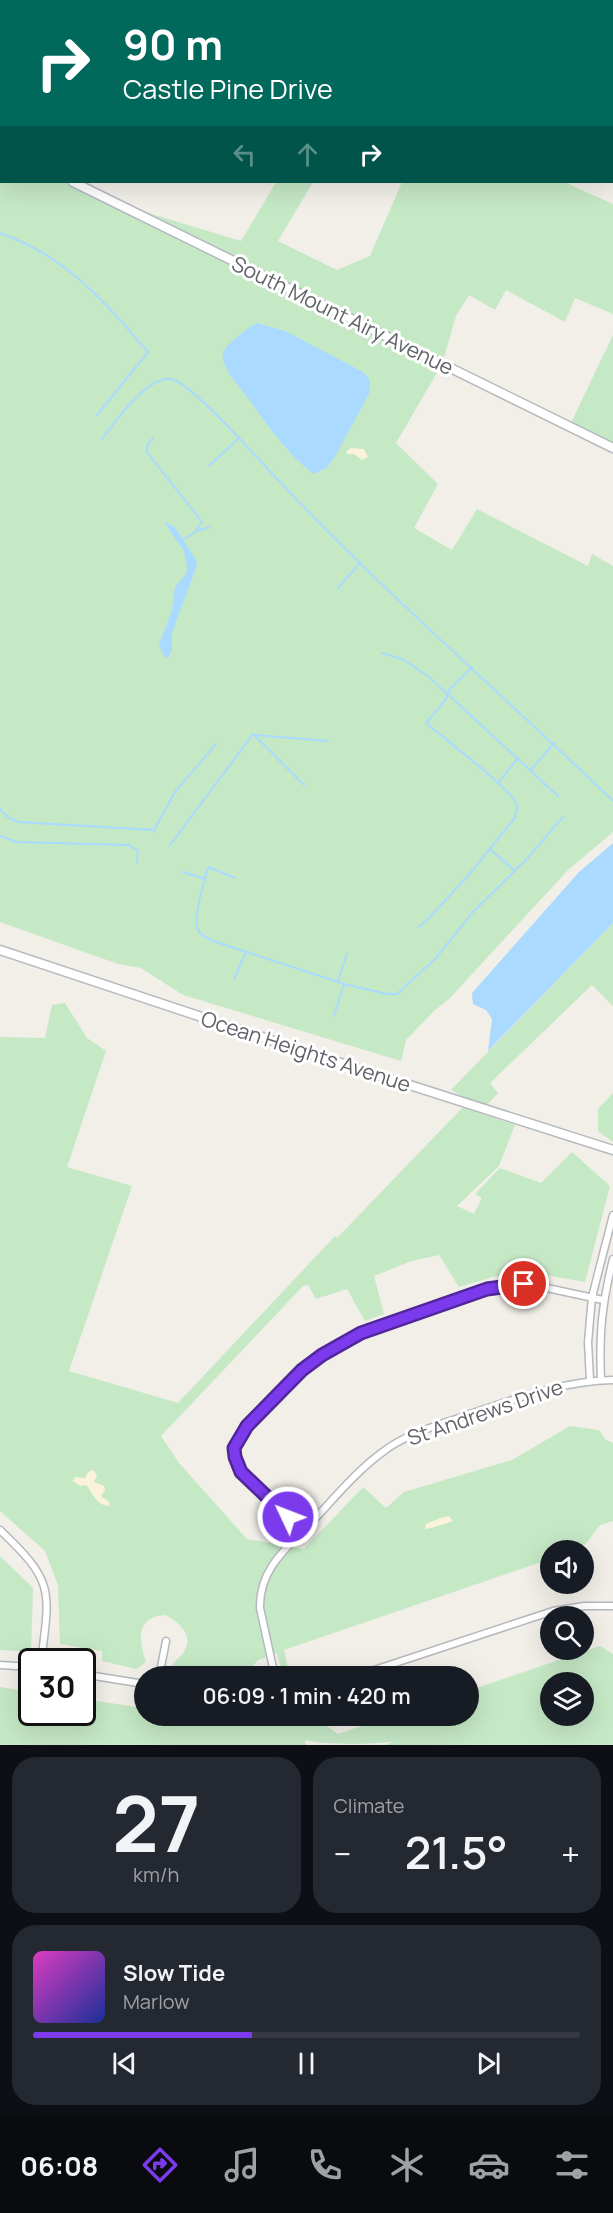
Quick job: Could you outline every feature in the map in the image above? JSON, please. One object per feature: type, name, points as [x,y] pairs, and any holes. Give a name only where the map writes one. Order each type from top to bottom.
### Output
[{"type":"main road","name":"South Mount Airy Avenue","points":[[75,183],[613,448]]},
{"type":"main road","name":"Ocean Heights Avenue","points":[[0,950],[322,1057],[613,1150]]},
{"type":"street","points":[[590,1380],[588,1342],[592,1297],[613,1215]]},
{"type":"street","points":[[601,1380],[599,1341],[603,1300],[613,1259]]},
{"type":"street","points":[[303,1531],[241,1472],[234,1448],[247,1426],[302,1370],[322,1355],[361,1333],[487,1289],[507,1285],[533,1285],[603,1300]]},
{"type":"street","name":"St Andrews Drive","points":[[272,1666],[262,1622],[260,1598],[261,1587],[270,1567],[373,1459],[412,1434],[523,1396],[561,1385],[590,1380],[613,1380]]},
{"type":"street","points":[[0,1530],[28,1557],[44,1584],[47,1608],[43,1648]]},
{"type":"street","points":[[386,1666],[553,1611],[584,1606],[613,1606]]},
{"type":"street","points":[[161,1666],[166,1641]]},
{"type":"street","points":[[0,1665],[18,1666]]},
{"type":"street","points":[[96,1676],[134,1682]]},
{"type":"green space","points":[[0,183],[74,183],[115,203],[241,241],[275,183],[312,183],[278,241],[337,270],[370,256],[402,183],[566,183],[613,204],[613,314],[575,298],[565,322],[506,290],[495,310],[469,295],[456,316],[442,364],[396,443],[438,484],[414,528],[452,550],[477,509],[588,566],[592,554],[613,566],[613,832],[568,870],[449,999],[406,1040],[401,1061],[183,995],[141,968],[118,964],[0,922]]},
{"type":"green space","points":[[613,335],[613,448],[569,427]]},
{"type":"green space","points":[[613,923],[613,1006],[592,985],[490,1083],[498,1093],[487,1105],[465,1098],[451,1090]]},
{"type":"green space","points":[[65,1003],[87,1038],[106,1051],[67,1167],[132,1186],[69,1371],[178,1403],[335,1236],[337,1238],[463,1107],[515,1125],[499,1166],[457,1206],[474,1214],[482,1198],[475,1194],[500,1168],[541,1183],[572,1152],[610,1186],[585,1282],[517,1270],[459,1287],[439,1255],[412,1261],[374,1276],[384,1314],[365,1321],[347,1289],[316,1299],[308,1285],[303,1286],[161,1436],[179,1463],[247,1539],[304,1549],[363,1487],[386,1508],[404,1492],[512,1460],[570,1426],[599,1430],[605,1439],[613,1443],[613,1521],[600,1525],[589,1540],[540,1540],[540,1562],[284,1650],[288,1666],[280,1666],[277,1653],[258,1660],[253,1666],[172,1666],[186,1647],[187,1636],[176,1622],[165,1615],[148,1620],[144,1625],[141,1638],[146,1662],[140,1666],[134,1666],[134,1669],[102,1661],[102,1651],[96,1648],[60,1644],[58,1585],[45,1551],[0,1511],[0,1037],[45,1038],[52,1005]]},
{"type":"green space","points":[[613,1093],[613,1142],[598,1131],[598,1109]]},
{"type":"green space","points":[[0,1556],[33,1588],[31,1648],[18,1648],[18,1651],[0,1650]]},
{"type":"green space","points":[[600,1646],[613,1654],[613,1745],[385,1745],[395,1741],[349,1744],[305,1740],[306,1745],[0,1745],[0,1687],[18,1690],[18,1726],[96,1726],[96,1701],[134,1707],[134,1726],[327,1726],[338,1734],[362,1726],[479,1726],[479,1687],[559,1660],[594,1660],[594,1648]]},
{"type":"sand","points":[[351,448],[364,449],[368,457],[362,460],[354,454],[347,454]]},
{"type":"sand","points":[[93,1470],[97,1475],[94,1482],[104,1486],[105,1490],[101,1496],[109,1502],[110,1506],[101,1504],[86,1485],[80,1486],[73,1481],[75,1477],[85,1478],[88,1472]]},
{"type":"sand","points":[[449,1516],[453,1521],[425,1529],[426,1524]]},
{"type":"water","points":[[257,323],[285,331],[363,372],[370,380],[369,394],[334,458],[326,468],[314,474],[280,441],[231,377],[224,362],[223,353],[228,346]]},
{"type":"water","points":[[164,522],[175,527],[197,565],[172,633],[172,651],[167,658],[159,645],[172,610],[175,587],[186,574],[187,568],[184,551]]},
{"type":"water","points":[[613,843],[613,923],[488,1051],[492,1019],[486,1010],[473,1004],[472,993],[579,872]]},
{"type":"waterway","points":[[0,233],[45,254],[64,267],[116,315],[148,352],[97,415]]},
{"type":"waterway","points":[[102,439],[142,392],[162,380],[171,379],[180,383],[220,418],[350,554],[613,801]]},
{"type":"waterway","points":[[153,438],[147,445],[147,452],[202,522],[195,532],[183,540]]},
{"type":"waterway","points":[[209,466],[239,438]]},
{"type":"waterway","points":[[197,531],[209,527]]},
{"type":"waterway","points":[[338,588],[360,563]]},
{"type":"waterway","points":[[382,653],[404,660],[429,677],[558,796]]},
{"type":"waterway","points":[[418,927],[467,877],[514,819],[517,810],[513,798],[504,788],[426,723],[446,699],[449,690],[472,667]]},
{"type":"waterway","points":[[170,845],[253,734]]},
{"type":"waterway","points":[[254,735],[328,741]]},
{"type":"waterway","points":[[255,736],[304,785]]},
{"type":"waterway","points":[[531,770],[554,743]]},
{"type":"waterway","points":[[155,832],[175,792],[216,744]]},
{"type":"waterway","points":[[498,783],[518,758]]},
{"type":"waterway","points":[[0,809],[9,818],[18,822],[154,830]]},
{"type":"waterway","points":[[235,878],[208,867],[197,917],[198,930],[203,935],[213,941],[344,984],[387,994],[397,994],[436,958],[473,912],[525,861],[563,817]]},
{"type":"waterway","points":[[0,836],[17,842],[129,845],[138,851],[137,863]]},
{"type":"waterway","points":[[490,849],[515,871]]},
{"type":"waterway","points":[[183,872],[205,879]]},
{"type":"waterway","points":[[234,979],[246,952]]},
{"type":"waterway","points":[[338,981],[347,954]]},
{"type":"waterway","points":[[334,1016],[344,984]]},
{"type":"route","points":[[288,1517],[241,1472],[237,1465],[234,1448],[247,1426],[302,1370],[322,1355],[361,1333],[487,1289],[524,1284]]}]
